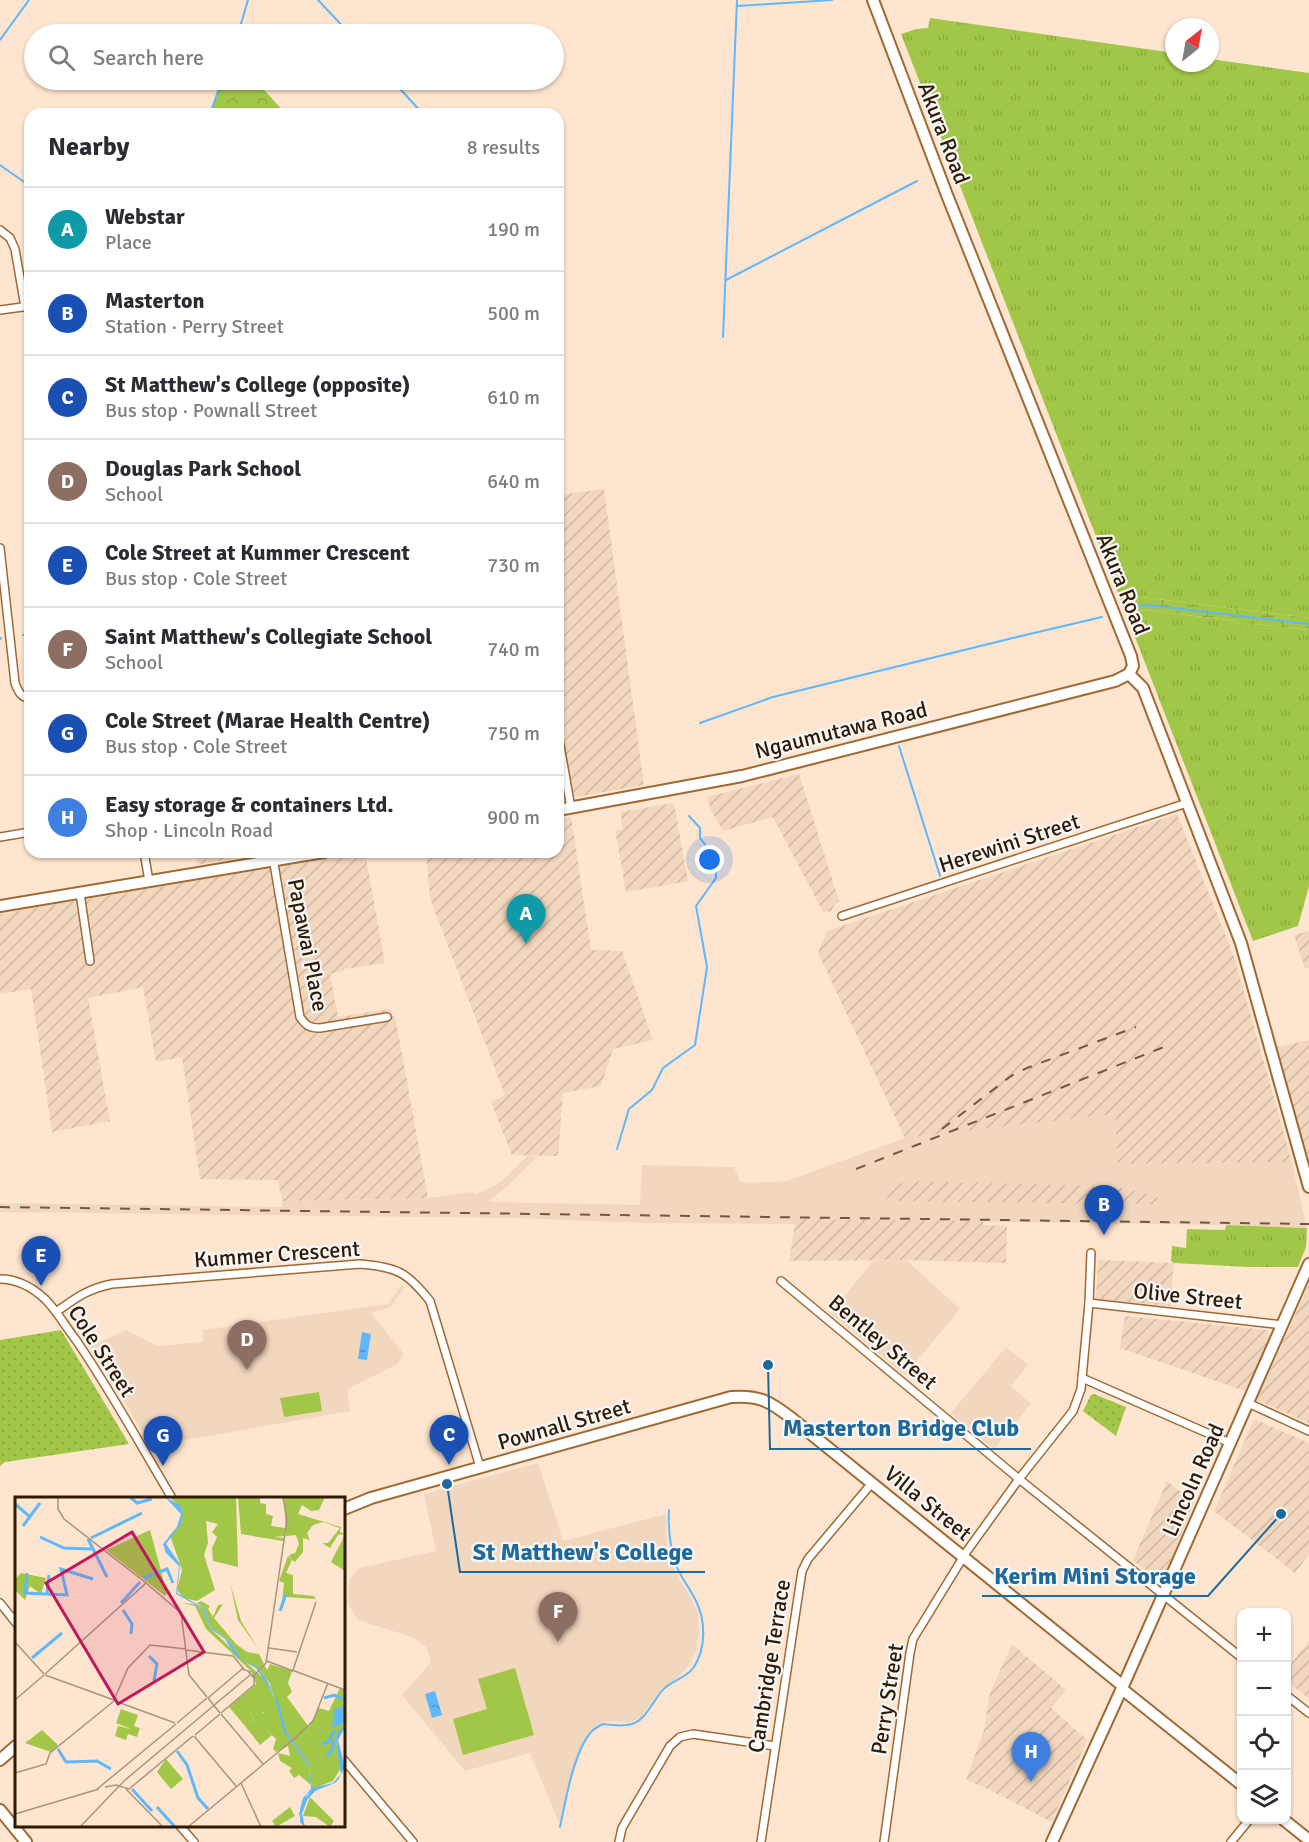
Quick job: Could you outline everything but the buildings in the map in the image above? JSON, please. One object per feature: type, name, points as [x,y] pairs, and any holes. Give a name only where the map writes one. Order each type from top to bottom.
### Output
[{"type":"street","name":"Akura Road","points":[[873,0],[947,195],[1131,656],[1133,666],[1129,674]]},
{"type":"street","points":[[0,230],[10,238],[15,249],[24,292]]},
{"type":"street","points":[[0,310],[24,306]]},
{"type":"street","points":[[0,548],[15,683],[19,693],[24,696]]},
{"type":"street","points":[[1129,674],[1143,688],[1240,943],[1309,1187]]},
{"type":"street","name":"Ngaumutawa Road","points":[[564,809],[742,776],[1115,681],[1129,674]]},
{"type":"street","points":[[564,768],[571,808]]},
{"type":"street","name":"Herewini Street","points":[[842,916],[1187,803]]},
{"type":"street","points":[[0,837],[24,833]]},
{"type":"street","points":[[145,858],[149,881]]},
{"type":"street","points":[[0,906],[268,858]]},
{"type":"street","name":"Papawai Place","points":[[273,858],[300,1017],[304,1024],[320,1029],[387,1017]]},
{"type":"street","points":[[80,893],[90,961]]},
{"type":"street","name":"Perry Street","points":[[884,1842],[913,1639],[963,1557],[1019,1479],[1073,1411],[1081,1389],[1091,1253]]},
{"type":"street","name":"Kummer Crescent","points":[[56,1312],[81,1294],[112,1284],[360,1264],[384,1266],[403,1274],[418,1286],[430,1301],[480,1467]]},
{"type":"street","name":"Lincoln Road","points":[[1052,1842],[1123,1688],[1309,1264]]},
{"type":"street","name":"Cole Street","points":[[0,1279],[23,1284],[46,1300],[56,1312],[87,1356],[171,1497]]},
{"type":"street","name":"Bentley Street","points":[[781,1281],[1019,1479],[1237,1654]]},
{"type":"street","name":"Olive Street","points":[[1089,1304],[1283,1325]]},
{"type":"street","points":[[1082,1378],[1230,1443]]},
{"type":"street","name":"Pownall Street","points":[[345,1509],[361,1501],[731,1397],[762,1398]]},
{"type":"street","name":"Villa Street","points":[[762,1398],[790,1417],[872,1483],[1237,1781]]},
{"type":"street","points":[[1248,1403],[1309,1431]]},
{"type":"street","name":"Cambridge Terrace","points":[[761,1842],[802,1571],[808,1558],[872,1483]]},
{"type":"street","points":[[0,1603],[15,1622]]},
{"type":"street","points":[[1291,1698],[1309,1713]]},
{"type":"street","points":[[619,1842],[622,1828],[670,1746],[680,1737],[693,1734],[775,1746]]},
{"type":"street","points":[[0,1760],[15,1747]]},
{"type":"street","points":[[345,1761],[413,1842]]},
{"type":"street","points":[[0,1810],[26,1842]]},
{"type":"street","points":[[1231,1842],[1246,1824]]},
{"type":"street","points":[[1289,1824],[1309,1840]]},
{"type":"street","points":[[181,1827],[194,1842]]},
{"type":"shaded area","points":[[604,489],[644,785],[564,799],[564,494]]},
{"type":"shaded area","points":[[799,774],[839,901],[831,911],[823,912],[773,817],[723,831],[711,810],[707,797]]},
{"type":"shaded area","points":[[674,803],[688,881],[626,892],[615,830],[623,829],[620,812]]},
{"type":"shaded area","points":[[1177,814],[1234,956],[1290,1155],[1286,1162],[1118,1164],[1115,1114],[905,1138],[818,953],[827,931]]},
{"type":"shaded area","points":[[571,817],[591,950],[622,951],[653,1040],[613,1049],[601,1086],[563,1093],[558,1156],[512,1155],[491,1102],[505,1095],[430,899],[427,858],[564,858],[564,819]]},
{"type":"shaded area","points":[[196,858],[236,858],[197,865]]},
{"type":"shaded area","points":[[330,858],[366,858],[385,963],[344,969],[344,971],[330,974],[338,1017],[390,1009],[396,1021],[428,1198],[282,1201],[278,1180],[200,1179],[182,1057],[156,1062],[143,987],[88,998],[110,1121],[52,1132],[31,989],[0,994],[0,914]]},
{"type":"shaded area","points":[[1309,931],[1309,968],[1305,969],[1294,935]]},
{"type":"shaded area","points":[[1309,1040],[1309,1169],[1277,1047]]},
{"type":"shaded area","points":[[1115,1114],[1118,1164],[1286,1162],[1290,1155],[1307,1228],[797,1219],[795,1224],[645,1223],[515,1218],[0,1212],[0,1203],[282,1207],[282,1201],[428,1198],[472,1192],[477,1194],[501,1182],[527,1156],[537,1157],[488,1202],[640,1205],[642,1165],[734,1167],[740,1181],[749,1183],[787,1181],[905,1138]]},
{"type":"shaded area","points":[[910,1181],[1111,1186],[1158,1196],[1157,1204],[887,1201],[888,1187]]},
{"type":"shaded area","points":[[796,1219],[983,1221],[983,1225],[1007,1226],[1006,1263],[906,1260],[789,1261]]},
{"type":"shaded area","points":[[906,1260],[960,1309],[905,1375],[831,1313],[873,1261]]},
{"type":"shaded area","points":[[1098,1260],[1174,1263],[1170,1306],[1096,1299]]},
{"type":"shaded area","points":[[1309,1284],[1309,1423],[1257,1400]]},
{"type":"shaded area","points":[[402,1285],[405,1287],[390,1307],[371,1313],[404,1354],[396,1365],[347,1389],[350,1411],[151,1446],[91,1346],[126,1330],[157,1346],[203,1342],[203,1330],[388,1304]]},
{"type":"shaded area","points":[[1125,1316],[1267,1330],[1270,1338],[1245,1391],[1120,1348]]},
{"type":"shaded area","points":[[1006,1347],[1028,1365],[1011,1386],[1031,1404],[994,1449],[951,1413]]},
{"type":"shaded area","points":[[1254,1419],[1309,1443],[1309,1554],[1295,1573],[1214,1511]]},
{"type":"shaded area","points":[[538,1463],[563,1541],[666,1514],[667,1550],[677,1576],[698,1613],[699,1631],[696,1651],[688,1666],[662,1689],[640,1718],[628,1723],[602,1722],[588,1733],[569,1785],[560,1825],[530,1753],[465,1771],[402,1695],[431,1662],[426,1647],[412,1637],[358,1620],[348,1604],[349,1580],[359,1568],[436,1551],[424,1494]]},
{"type":"shaded area","points":[[1167,1481],[1194,1502],[1162,1583],[1133,1560]]},
{"type":"shaded area","points":[[1309,1641],[1309,1699],[1291,1684],[1291,1664]]},
{"type":"shaded area","points":[[1012,1644],[1066,1690],[1051,1708],[1087,1740],[1052,1822],[966,1780],[984,1730],[990,1693]]},
{"type":"green space","points":[[930,18],[1165,52],[1165,72],[1219,72],[1219,60],[1309,73],[1309,618],[1141,597],[1125,597],[1131,612],[1146,610],[1237,621],[1247,627],[1256,624],[1309,630],[1309,886],[1298,926],[1253,941],[901,34],[928,28]]},
{"type":"green space","points":[[218,90],[264,90],[281,108],[212,108]]},
{"type":"green space","points":[[1125,596],[1309,618],[1309,630],[1256,624],[1247,627],[1237,621],[1146,610],[1131,612]]},
{"type":"green space","points":[[1226,1225],[1307,1228],[1306,1247],[1298,1267],[1247,1267],[1171,1261],[1172,1246],[1186,1248],[1187,1229],[1225,1230]]},
{"type":"green space","points":[[61,1330],[129,1444],[5,1462],[0,1466],[0,1340]]},
{"type":"green space","points":[[319,1392],[322,1411],[284,1417],[280,1398]]},
{"type":"green space","points":[[1094,1394],[1126,1407],[1116,1436],[1083,1411],[1091,1395]]},
{"type":"green space","points":[[515,1668],[534,1735],[463,1755],[453,1719],[487,1709],[478,1679]]},
{"type":"water","points":[[362,1332],[371,1334],[367,1360],[358,1359]]},
{"type":"water","points":[[435,1691],[442,1715],[432,1718],[425,1694]]},
{"type":"waterway","points":[[0,40],[29,0]]},
{"type":"waterway","points":[[241,24],[248,0]]},
{"type":"waterway","points":[[318,0],[341,24]]},
{"type":"waterway","points":[[723,337],[737,0]]},
{"type":"waterway","points":[[737,6],[832,0]]},
{"type":"waterway","points":[[212,108],[218,90]]},
{"type":"waterway","points":[[401,90],[418,108]]},
{"type":"waterway","points":[[0,165],[24,182]]},
{"type":"waterway","points":[[726,280],[917,181]]},
{"type":"waterway","points":[[1129,607],[1147,605],[1309,624]]},
{"type":"waterway","points":[[700,723],[773,697],[1102,617]]},
{"type":"waterway","points":[[899,746],[940,876]]},
{"type":"waterway","points":[[617,1149],[629,1109],[652,1090],[663,1068],[695,1045],[707,967],[696,906],[716,878],[716,859],[700,838],[700,828],[689,816]]},
{"type":"waterway","points":[[560,1827],[575,1764],[591,1732],[603,1724],[626,1725],[639,1720],[664,1688],[691,1671],[698,1660],[703,1643],[702,1617],[674,1558],[670,1538],[669,1510]]},
{"type":"railway","points":[[942,1129],[1011,1076],[1136,1027]]},
{"type":"railway","points":[[856,1169],[1169,1045]]},
{"type":"railway","points":[[0,1207],[1309,1224]]},
{"type":"place","name":"Webstar","points":[[526,944]]},
{"type":"place","name":"Masterton","points":[[1104,1235]]},
{"type":"place","name":"Cole Street at Kummer Crescent","points":[[41,1286]]},
{"type":"place","name":"Masterton Bridge Club","points":[[768,1365]]},
{"type":"place","name":"Douglas Park School","points":[[247,1370]]},
{"type":"place","name":"St Matthew's College (opposite)","points":[[449,1465]]},
{"type":"place","name":"Cole Street (Marae Health Centre)","points":[[163,1466]]},
{"type":"place","name":"St Matthew's College","points":[[447,1484]]},
{"type":"place","name":"Kerim Mini Storage","points":[[1281,1514]]},
{"type":"place","name":"Saint Matthew's Collegiate School","points":[[558,1642]]},
{"type":"place","name":"Easy storage & containers Ltd.","points":[[1031,1782]]}]
